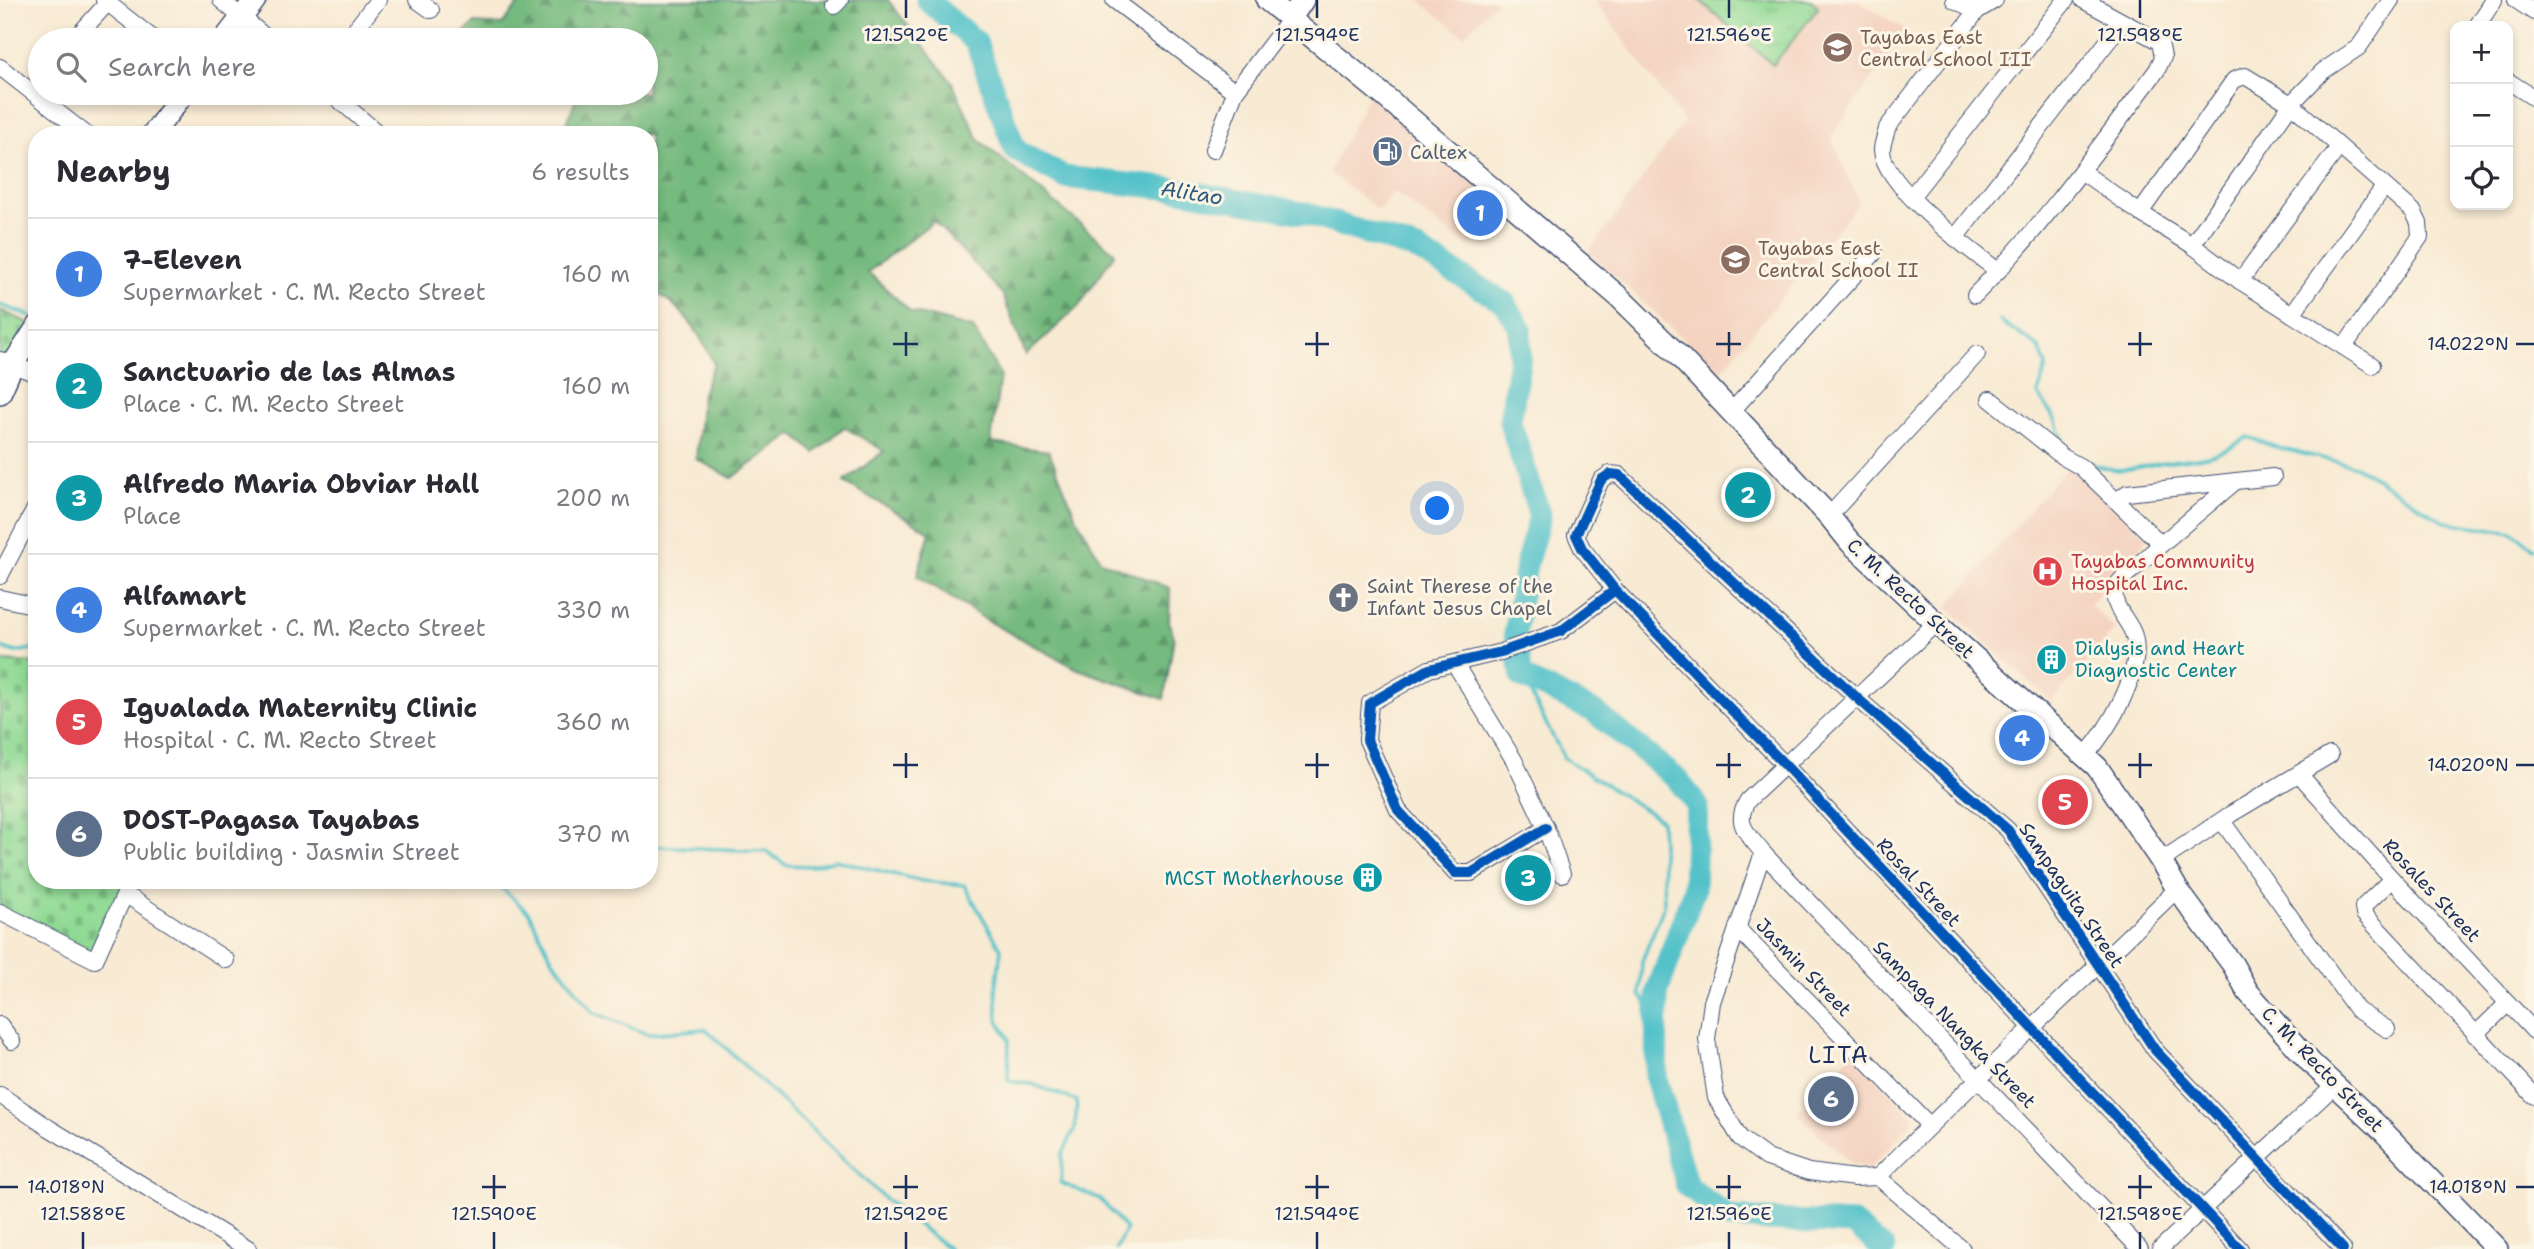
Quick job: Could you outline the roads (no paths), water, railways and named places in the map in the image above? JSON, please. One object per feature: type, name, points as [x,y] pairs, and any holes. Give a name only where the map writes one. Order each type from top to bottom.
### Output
[{"type":"main road","points":[[234,28],[255,0]]},
{"type":"main road","name":"C. M. Recto Street","points":[[1267,0],[1619,297],[1731,412],[1850,542],[1936,623],[2097,766],[2161,860],[2177,889],[2233,965],[2248,992],[2311,1063],[2381,1129],[2497,1249]]},
{"type":"main road","points":[[1291,18],[1303,0]]},
{"type":"main road","points":[[159,126],[175,105]]},
{"type":"main road","points":[[0,393],[6,362],[28,337]]},
{"type":"street","points":[[221,0],[254,28]]},
{"type":"street","points":[[356,28],[378,0]]},
{"type":"street","points":[[417,0],[431,10]]},
{"type":"street","points":[[1114,0],[1135,7],[1236,92]]},
{"type":"street","points":[[1954,0],[1977,11]]},
{"type":"street","points":[[1995,0],[1977,11],[1887,128],[1882,149],[1887,167],[1911,197],[1955,238],[1998,271]]},
{"type":"street","points":[[1911,197],[2066,0]]},
{"type":"street","points":[[1975,295],[2081,171],[2157,70],[2163,57],[2160,42],[2119,13],[2083,0]]},
{"type":"street","points":[[2480,21],[2494,0]]},
{"type":"street","points":[[2516,0],[2534,12]]},
{"type":"street","points":[[84,28],[107,1],[140,28]]},
{"type":"street","points":[[2192,245],[2291,104],[2323,71],[2359,47],[2389,1]]},
{"type":"street","points":[[1955,238],[2119,13]]},
{"type":"street","points":[[1213,150],[1236,92],[1291,18]]},
{"type":"street","points":[[0,67],[28,81]]},
{"type":"street","points":[[2140,213],[2234,80],[2245,76],[2291,104],[2413,211],[2419,223],[2420,237],[2344,347]]},
{"type":"street","points":[[2513,84],[2534,98]]},
{"type":"street","points":[[56,105],[78,126]]},
{"type":"street","points":[[345,105],[370,126]]},
{"type":"street","points":[[2240,281],[2339,147]]},
{"type":"street","points":[[2081,171],[2140,213],[2192,245],[2240,281],[2372,365]]},
{"type":"street","points":[[2292,314],[2384,187]]},
{"type":"street","points":[[1731,412],[1874,253]]},
{"type":"street","points":[[1829,516],[1977,354]]},
{"type":"street","points":[[6,362],[28,371]]},
{"type":"street","points":[[1990,399],[2063,457],[2081,467],[2161,544]]},
{"type":"street","name":"Sampaguita Street","points":[[1576,535],[1601,480],[1610,474],[1619,475],[1856,697],[2008,830],[2155,1050],[2343,1249]]},
{"type":"street","points":[[2118,500],[2127,494],[2273,477]]},
{"type":"street","points":[[2085,756],[2099,740],[2129,682],[2136,661],[2134,635],[2114,596],[2117,585],[2236,481]]},
{"type":"street","points":[[0,576],[28,522]]},
{"type":"street","name":"Rosal Street","points":[[1576,535],[1581,548],[1615,590],[1785,765],[2240,1249]]},
{"type":"street","points":[[1546,828],[1471,873],[1455,873],[1398,810],[1367,740],[1370,703],[1429,668],[1501,652],[1561,631],[1615,590]]},
{"type":"street","points":[[0,598],[28,604]]},
{"type":"street","points":[[1785,765],[1936,623]]},
{"type":"street","points":[[1455,664],[1514,760],[1546,828],[1562,874]]},
{"type":"street","points":[[2161,860],[2330,755]]},
{"type":"street","name":"Sampaga Nangka Street","points":[[1785,765],[1748,800],[1740,812],[1742,825],[1763,853],[2140,1249]]},
{"type":"street","name":"Rosales Street","points":[[2300,775],[2392,879],[2534,1031]]},
{"type":"street","points":[[2222,821],[2357,1010],[2387,1028]]},
{"type":"street","points":[[1763,853],[1712,1002],[1707,1039],[1716,1098],[1740,1138],[1767,1158],[1809,1172],[1855,1178],[1878,1177],[2177,889]]},
{"type":"street","points":[[2392,879],[2367,902],[2363,907],[2364,914],[2534,1096]]},
{"type":"street","points":[[0,912],[95,960],[125,894],[226,960]]},
{"type":"street","name":"Jasmin Street","points":[[1737,928],[1929,1125]]},
{"type":"street","points":[[2475,1035],[2508,1003]]},
{"type":"street","points":[[0,1025],[12,1041]]},
{"type":"street","points":[[2160,1249],[2334,1086]]},
{"type":"street","points":[[0,1095],[48,1128],[248,1249]]},
{"type":"street","points":[[1878,1177],[1962,1249]]},
{"type":"waterway","name":"Alitao","points":[[927,0],[976,42],[1015,150],[1064,177],[1175,189],[1307,214],[1418,250],[1505,303],[1520,328],[1520,357],[1510,422],[1540,516],[1526,565],[1515,634],[1522,677],[1593,711],[1677,779],[1697,805],[1694,890],[1657,992],[1656,1078],[1687,1186],[1729,1218],[1853,1224],[1884,1249]]},
{"type":"waterway","points":[[0,305],[28,315]]},
{"type":"waterway","points":[[2000,321],[2039,347],[2046,366],[2038,394],[2056,421],[2068,453]]},
{"type":"waterway","points":[[2084,460],[2106,468],[2124,470],[2208,456],[2248,437],[2278,448],[2356,466],[2445,522],[2512,532],[2534,548]]},
{"type":"waterway","points":[[0,647],[16,652],[28,650]]},
{"type":"waterway","points":[[1522,677],[1564,758],[1661,820],[1664,906],[1642,961],[1640,995],[1657,1019]]},
{"type":"waterway","points":[[658,846],[766,851],[786,865],[812,866],[835,860],[922,881],[964,885],[1001,949],[996,990],[998,1020],[1009,1039],[1008,1081],[1032,1084],[1077,1101],[1075,1128],[1062,1155],[1061,1183],[1100,1199],[1126,1229],[1116,1249]]},
{"type":"waterway","points":[[503,889],[529,913],[551,957],[593,1012],[647,1034],[706,1029],[887,1201],[949,1249]]},
{"type":"place","name":"Tayabas East Central School III","points":[[1837,48]]},
{"type":"place","name":"Caltex","points":[[1387,152]]},
{"type":"place","name":"7-Eleven","points":[[1480,213]]},
{"type":"place","name":"Tayabas East Central School II","points":[[1735,259]]},
{"type":"place","name":"Sanctuario de las Almas","points":[[1748,495]]},
{"type":"place","name":"Tayabas Community Hospital Inc.","points":[[2048,572]]},
{"type":"place","name":"Saint Therese of the Infant Jesus Chapel","points":[[1344,597]]},
{"type":"place","name":"Dialysis and Heart Diagnostic Center","points":[[2052,659]]},
{"type":"place","name":"Alfamart","points":[[2022,738]]},
{"type":"place","name":"Igualada Maternity Clinic","points":[[2065,802]]},
{"type":"place","name":"MCST Motherhouse","points":[[1367,878]]},
{"type":"place","name":"Alfredo Maria Obviar Hall","points":[[1528,878]]},
{"type":"place","name":"DOST-Pagasa Tayabas","points":[[1831,1099]]},
{"type":"district","name":"LITA","points":[[1839,1055]]}]
